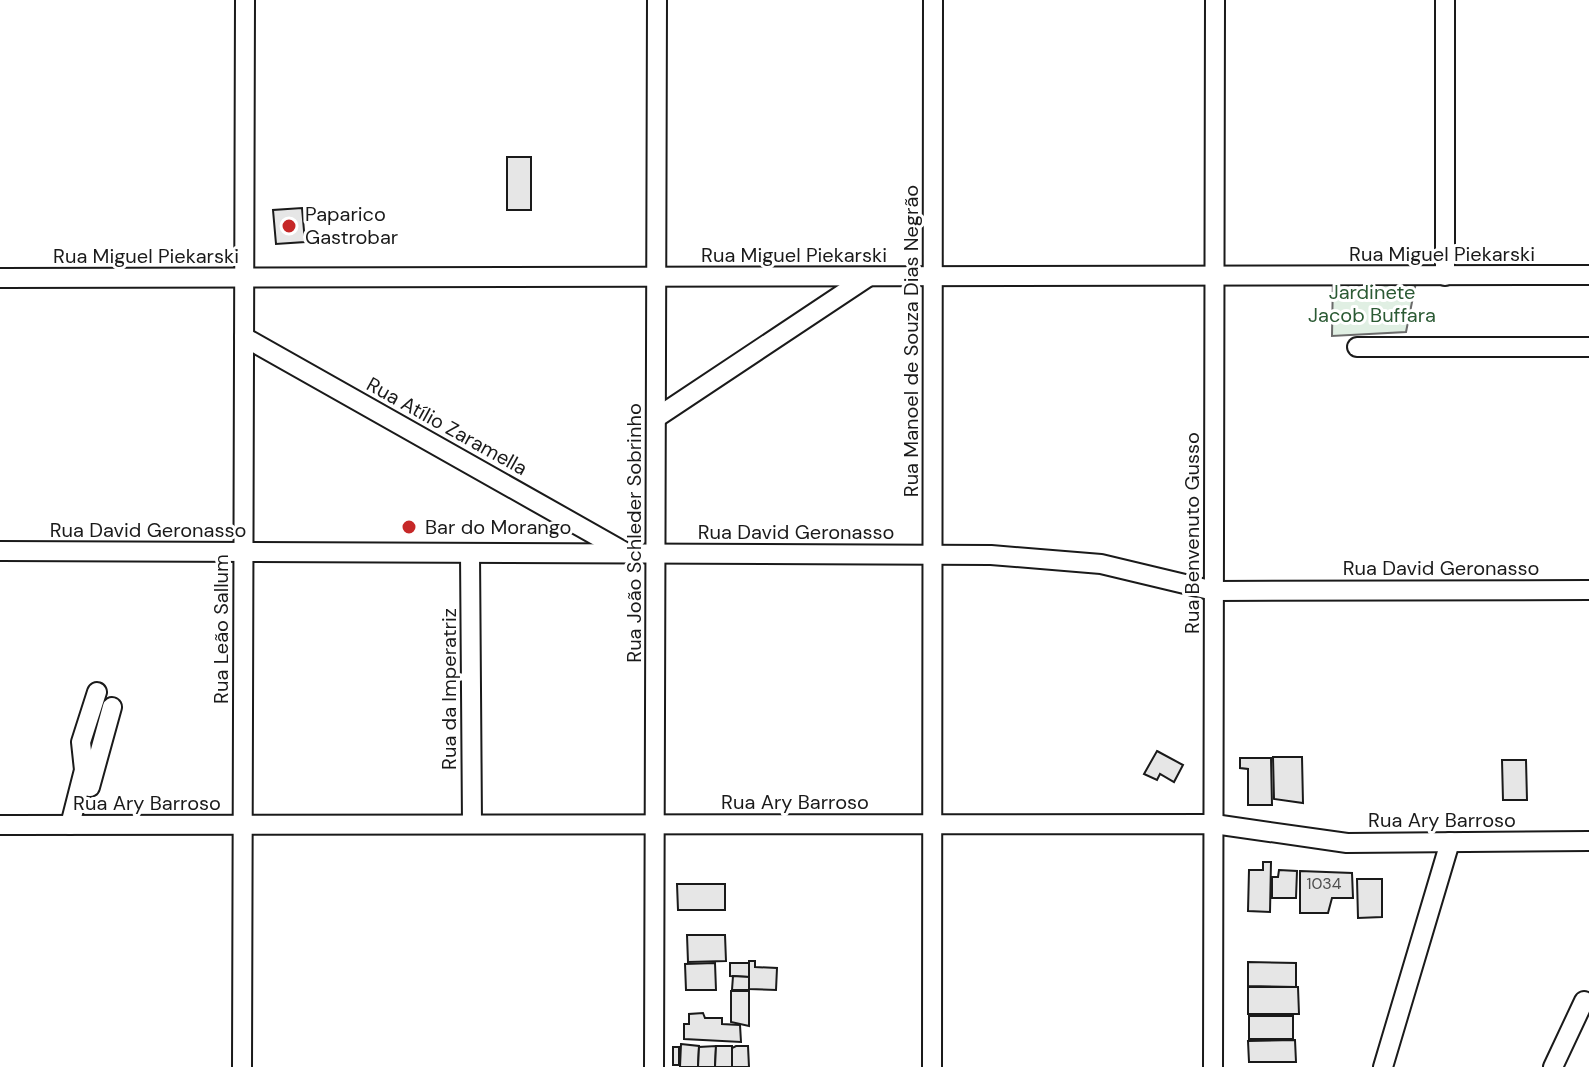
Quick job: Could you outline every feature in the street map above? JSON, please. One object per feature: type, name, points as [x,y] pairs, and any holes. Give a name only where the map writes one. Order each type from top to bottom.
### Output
[{"type":"street","name":"Rua Leão Sallum","points":[[242,1067],[245,0]]},
{"type":"street","name":"Rua João Schleder Sobrinho","points":[[654,1067],[657,0]]},
{"type":"street","name":"Rua Manoel de Souza Dias Negrão","points":[[932,1067],[933,0]]},
{"type":"street","name":"Rua Benvenuto Gusso","points":[[1213,1067],[1215,0]]},
{"type":"street","points":[[1445,0],[1445,276]]},
{"type":"street","name":"Rua Miguel Piekarski","points":[[0,278],[1589,275]]},
{"type":"street","points":[[656,418],[868,277]]},
{"type":"street","name":"Rua Atílio Zaramella","points":[[244,337],[628,554]]},
{"type":"street","points":[[1357,347],[1589,347]]},
{"type":"street","name":"Rua David Geronasso","points":[[0,551],[1028,557],[1101,564],[1214,591],[1589,590]]},
{"type":"street","name":"Rua da Imperatriz","points":[[470,553],[472,824]]},
{"type":"street","points":[[76,825],[84,770],[81,742],[97,692]]},
{"type":"street","points":[[76,825],[112,707]]},
{"type":"street","name":"Rua Ary Barroso","points":[[0,825],[1214,824],[1334,842],[1589,841]]},
{"type":"street","points":[[1383,1067],[1450,842]]},
{"type":"street","points":[[1553,1067],[1584,1001]]},
{"type":"green space","name":"Jardinete Jacob Buffara","points":[[1418,272],[1406,332],[1332,336],[1333,274]]},
{"type":"building","points":[[507,157],[531,157],[531,210],[507,210]]},
{"type":"building","name":"Paparico Gastrobar","points":[[302,208],[305,242],[276,244],[273,210]]},
{"type":"building","points":[[1157,751],[1183,765],[1174,782],[1160,774],[1157,780],[1144,774]]},
{"type":"building","points":[[1273,757],[1302,757],[1303,803],[1274,799]]},
{"type":"building","points":[[1240,758],[1271,758],[1272,805],[1248,805],[1248,769],[1240,768]]},
{"type":"building","points":[[1502,760],[1526,760],[1527,800],[1503,800]]},
{"type":"building","points":[[1263,862],[1271,862],[1270,912],[1248,911],[1249,870],[1263,870]]},
{"type":"building","points":[[1279,870],[1297,871],[1296,898],[1272,898],[1272,877],[1278,877]]},
{"type":"building","points":[[1300,871],[1352,873],[1353,898],[1332,898],[1328,913],[1300,913]]},
{"type":"building","points":[[1357,879],[1382,879],[1382,917],[1358,918]]},
{"type":"building","points":[[677,884],[725,884],[725,910],[678,910]]},
{"type":"building","points":[[687,935],[725,935],[726,961],[688,962]]},
{"type":"building","points":[[749,961],[755,961],[755,967],[777,968],[776,990],[749,989]]},
{"type":"building","points":[[1248,962],[1296,963],[1296,987],[1248,986]]},
{"type":"building","points":[[715,963],[716,990],[686,990],[685,964]]},
{"type":"building","points":[[730,963],[749,963],[749,977],[730,976]]},
{"type":"building","points":[[733,976],[749,977],[749,990],[732,990]]},
{"type":"building","points":[[1248,987],[1298,987],[1299,1014],[1248,1014]]},
{"type":"building","points":[[731,991],[749,991],[749,1026],[731,1022]]},
{"type":"building","points":[[703,1013],[705,1018],[722,1018],[722,1024],[740,1025],[741,1042],[684,1039],[684,1024],[689,1024],[689,1014]]},
{"type":"building","points":[[1249,1016],[1293,1016],[1293,1039],[1249,1039]]},
{"type":"building","points":[[1295,1040],[1296,1062],[1249,1062],[1248,1041]]},
{"type":"building","points":[[681,1044],[699,1046],[698,1067],[680,1067]]},
{"type":"building","points":[[716,1046],[715,1067],[698,1067],[699,1047]]},
{"type":"building","points":[[716,1046],[732,1046],[732,1067],[715,1067]]},
{"type":"building","points":[[748,1046],[749,1067],[732,1067],[732,1048]]},
{"type":"building","points":[[673,1047],[679,1047],[679,1065],[673,1065]]},
{"type":"place","name":"Paparico Gastrobar","points":[[289,226]]},
{"type":"place","name":"Bar do Morango","points":[[409,527]]}]
